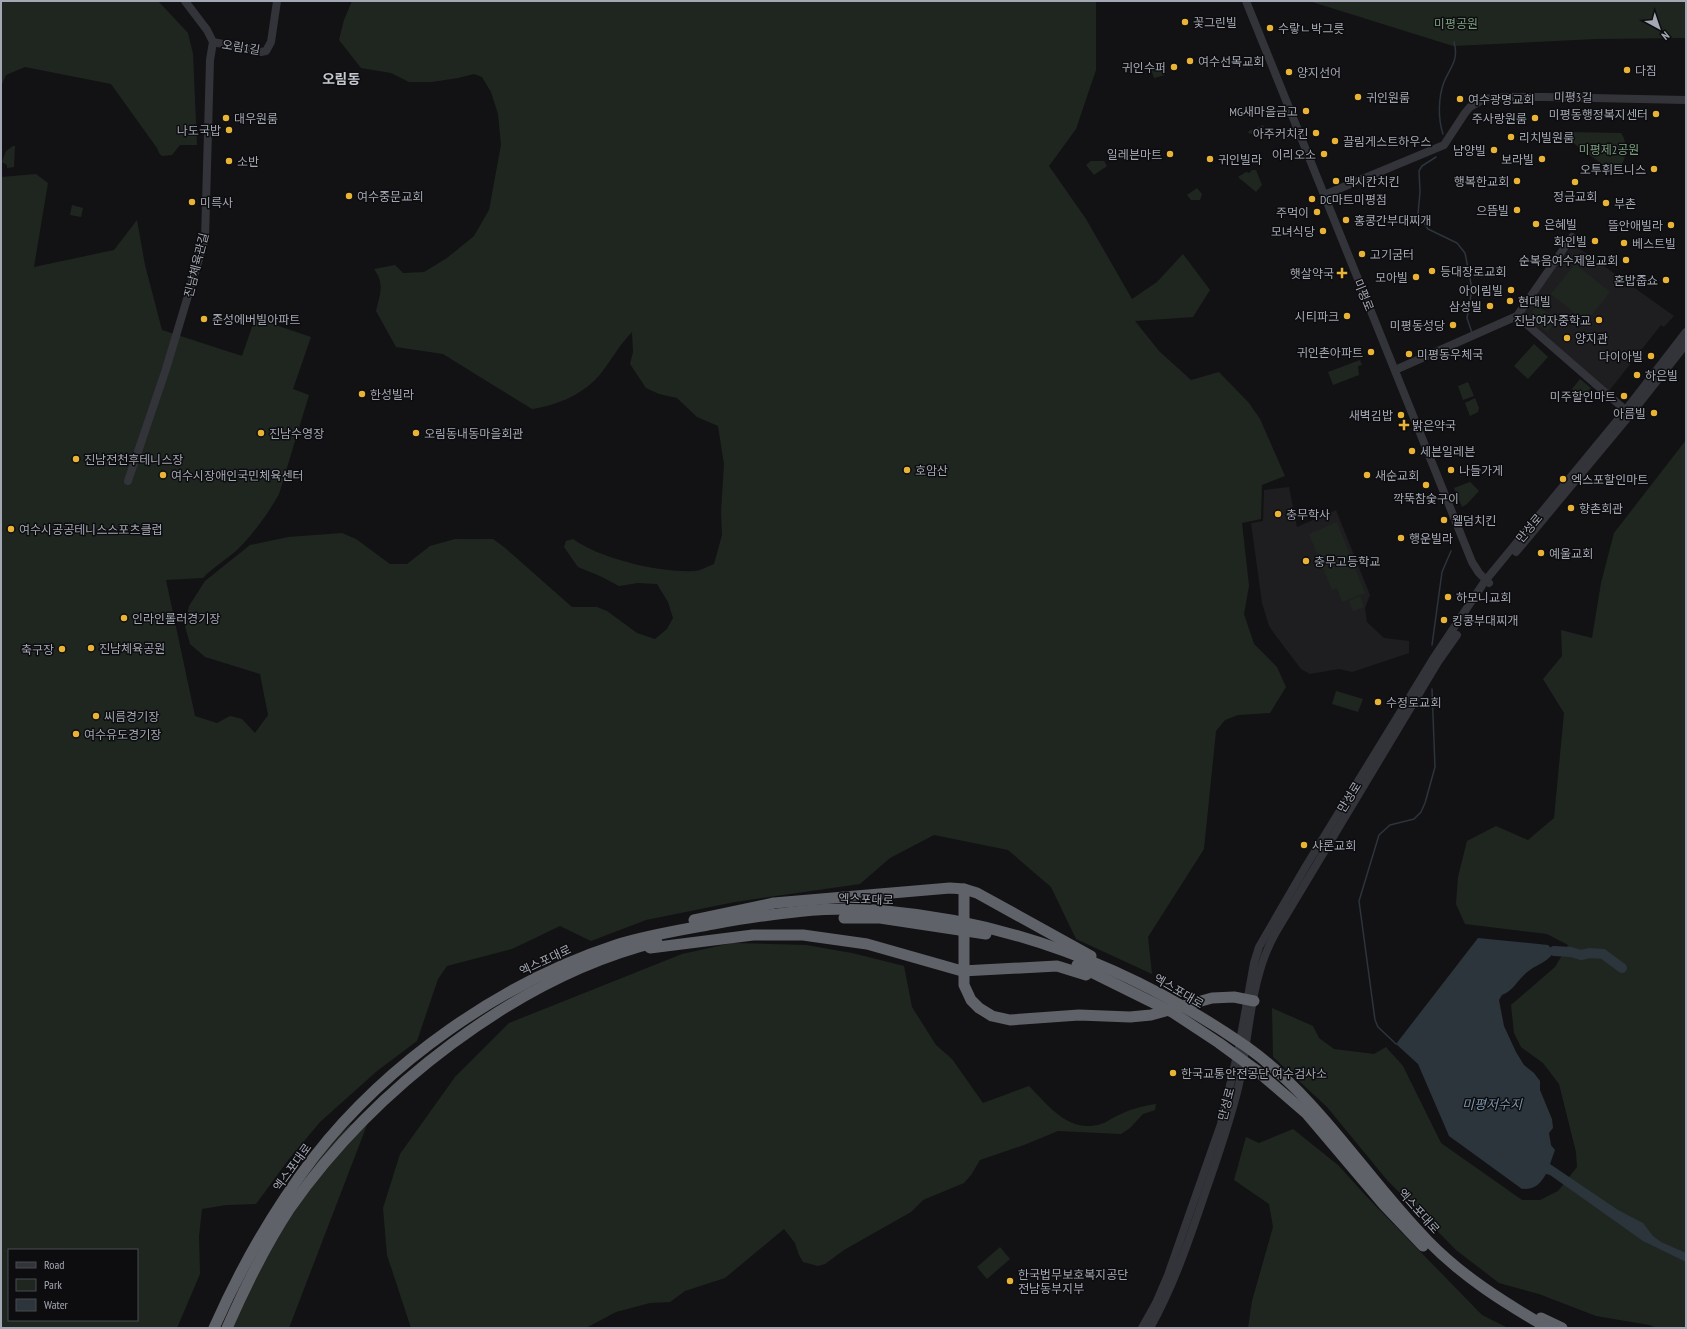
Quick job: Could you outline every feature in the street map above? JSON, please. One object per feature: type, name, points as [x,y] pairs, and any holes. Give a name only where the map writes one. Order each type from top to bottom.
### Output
[{"type":"highway","points":[[635,944],[667,926],[774,903],[950,888],[964,889],[977,893],[1116,971]]},
{"type":"highway","points":[[964,889],[965,931],[962,971],[964,985],[971,1000],[988,1014],[1003,1019],[1079,1015],[1130,1017],[1151,1015],[1212,998],[1228,997],[1250,1000]]},
{"type":"highway","name":"엑스포대로","points":[[227,1328],[242,1293],[267,1246],[291,1208],[322,1168],[355,1131],[416,1072],[447,1048],[500,1012],[566,974],[635,944],[671,931],[760,916],[822,910],[883,910],[971,923],[1020,935],[1116,971],[1131,984]]},
{"type":"highway","name":"엑스포대로","points":[[214,1328],[232,1287],[256,1243],[286,1196],[316,1154],[355,1110],[403,1066],[472,1014],[528,982],[580,958],[635,944],[761,923],[822,918],[880,918],[972,931],[1018,941],[1090,970],[1110,982],[1131,984],[1164,996],[1249,1049],[1295,1096],[1429,1242],[1469,1277],[1498,1298],[1548,1328]]},
{"type":"highway","points":[[635,944],[653,948],[753,935],[803,935],[867,944],[962,971],[1057,966],[1110,982]]},
{"type":"highway","name":"엑스포대로","points":[[1295,1096],[1384,1205],[1426,1250],[1446,1267],[1497,1304],[1534,1328]]},
{"type":"highway","points":[[1498,1298],[1562,1328]]},
{"type":"street","points":[[185,1],[208,30],[213,42]]},
{"type":"street","name":"오림1길","points":[[213,42],[261,52],[266,51],[271,42],[278,1]]},
{"type":"street","name":"미평로","points":[[1246,1],[1470,556],[1475,568],[1487,582]]},
{"type":"street","name":"진남체육관길","points":[[128,481],[166,369],[205,239],[210,60],[213,42]]},
{"type":"street","name":"미평3길","points":[[1324,195],[1444,145],[1470,107],[1484,99],[1503,97],[1546,97],[1686,100]]},
{"type":"street","points":[[1395,370],[1517,316],[1572,237]]},
{"type":"street","points":[[1517,316],[1628,413]]},
{"type":"street","name":"만성로","points":[[1628,413],[1686,332]]},
{"type":"street","name":"만성로","points":[[1142,1328],[1156,1303],[1168,1275],[1221,1124],[1250,1000],[1261,964],[1276,932],[1487,582],[1686,344]]},
{"type":"street","name":"만성로","points":[[1150,1328],[1168,1294],[1182,1259],[1228,1127],[1244,1058],[1250,1000]]},
{"type":"shaded area","name":"진남여자중학교","points":[[1573,244],[1674,316],[1664,327],[1661,325],[1609,391],[1521,315]]},
{"type":"shaded area","name":"충무고등학교","points":[[1289,487],[1297,527],[1336,510],[1370,595],[1365,608],[1367,622],[1384,638],[1409,641],[1409,653],[1352,672],[1339,669],[1310,674],[1301,669],[1276,636],[1269,626],[1262,603],[1251,523],[1263,521],[1264,490]]},
{"type":"green space","points":[[1,1],[158,1],[188,33],[193,54],[197,145],[180,145],[172,155],[162,156],[111,84],[25,67],[6,75],[1,86]]},
{"type":"green space","points":[[352,1],[1096,1],[1096,70],[1076,129],[1049,166],[1086,219],[1132,299],[1157,282],[1183,254],[1210,290],[1193,317],[1135,321],[1159,351],[1191,380],[1219,372],[1249,403],[1260,419],[1285,476],[1262,485],[1261,519],[1242,523],[1249,586],[1244,614],[1254,644],[1277,667],[1286,687],[1270,713],[1238,715],[1225,720],[1216,731],[1204,849],[1148,937],[1152,974],[1076,939],[1051,887],[1008,850],[934,835],[890,858],[860,884],[735,902],[646,920],[591,941],[560,926],[512,949],[447,966],[438,979],[417,1041],[377,1071],[320,1122],[289,1159],[256,1204],[226,1205],[202,1209],[199,1236],[200,1274],[177,1328],[1,1328],[1,177],[36,174],[48,183],[34,267],[114,250],[137,220],[145,265],[162,330],[242,356],[255,318],[311,337],[293,389],[309,395],[279,494],[275,501],[260,524],[243,544],[203,578],[166,580],[195,716],[217,723],[230,716],[242,719],[255,733],[268,715],[260,674],[205,657],[190,644],[185,626],[189,606],[205,581],[250,545],[288,537],[342,533],[356,539],[390,564],[407,564],[430,546],[455,539],[493,539],[572,607],[597,607],[607,611],[637,633],[655,639],[667,629],[673,618],[668,602],[657,584],[638,583],[619,586],[578,567],[564,547],[566,541],[573,539],[599,553],[648,567],[665,570],[697,571],[714,564],[722,535],[721,512],[724,464],[718,426],[697,417],[677,398],[659,394],[646,388],[630,364],[633,352],[632,332],[602,372],[588,386],[570,397],[552,405],[532,409],[443,354],[396,347],[376,311],[381,284],[374,269],[395,265],[403,273],[424,272],[447,258],[474,236],[489,210],[501,145],[498,114],[491,92],[482,77],[474,74],[432,82],[409,82],[391,73],[361,68],[339,40],[344,20]]},
{"type":"green space","name":"미평공원","points":[[1309,1],[1686,1],[1686,38],[1596,39],[1453,46]]},
{"type":"green space","points":[[1162,65],[1165,75],[1154,78],[1151,69]]},
{"type":"green space","points":[[1263,125],[1264,127],[1255,134],[1248,133],[1249,131]]},
{"type":"green space","name":"미평제2공원","points":[[1567,132],[1621,133],[1624,138],[1626,149],[1624,160],[1618,169],[1613,172],[1565,137],[1564,134]]},
{"type":"green space","points":[[15,146],[14,167],[7,168],[7,165],[2,162],[6,151]]},
{"type":"green space","points":[[1091,161],[1104,161],[1107,166],[1094,175],[1086,165]]},
{"type":"green space","points":[[1252,170],[1256,170],[1262,185],[1256,192],[1238,177],[1246,172],[1249,173]]},
{"type":"green space","points":[[1197,188],[1202,194],[1200,200],[1191,200],[1187,195]]},
{"type":"green space","points":[[72,205],[83,208],[81,217],[70,215]]},
{"type":"green space","points":[[1575,264],[1610,292],[1586,322],[1551,294]]},
{"type":"green space","points":[[1538,305],[1556,321],[1547,332],[1529,316]]},
{"type":"green space","points":[[1534,344],[1548,357],[1528,379],[1514,366]]},
{"type":"green space","points":[[1360,360],[1362,365],[1358,366],[1359,375],[1333,385],[1328,372]]},
{"type":"green space","points":[[1580,379],[1591,388],[1582,398],[1572,389]]},
{"type":"green space","points":[[1468,382],[1474,396],[1463,400],[1458,386]]},
{"type":"green space","points":[[1475,398],[1479,408],[1478,412],[1470,416],[1465,403]]},
{"type":"green space","points":[[1686,440],[1686,1328],[1658,1328],[1649,1325],[1596,1316],[1539,1294],[1499,1283],[1456,1250],[1387,1180],[1327,1107],[1273,1057],[1272,1008],[1313,1026],[1319,1038],[1334,1049],[1374,1054],[1386,1047],[1403,1066],[1441,1143],[1522,1200],[1540,1200],[1558,1191],[1577,1167],[1576,1152],[1559,1084],[1543,1063],[1521,1047],[1514,1033],[1511,1005],[1555,967],[1568,945],[1547,934],[1465,924],[1456,904],[1458,877],[1467,841],[1496,826],[1528,840],[1554,818],[1564,713],[1543,679],[1562,656],[1561,630],[1592,638],[1601,583],[1614,533]]},
{"type":"green space","points":[[1470,482],[1479,491],[1467,504],[1462,507],[1454,488]]},
{"type":"green space","points":[[1337,522],[1365,593],[1342,602],[1337,588],[1332,590],[1309,534]]},
{"type":"green space","points":[[1360,596],[1364,607],[1353,611],[1349,601]]},
{"type":"green space","points":[[1336,691],[1363,699],[1358,712],[1332,704]]},
{"type":"green space","points":[[732,943],[806,945],[852,953],[904,966],[912,1007],[936,1045],[952,1059],[983,1103],[1029,1086],[1060,1116],[1069,1122],[1079,1125],[1090,1126],[1105,1123],[1130,1110],[1156,1104],[1155,1110],[1143,1114],[1130,1128],[1121,1134],[1058,1131],[1024,1145],[980,1160],[964,1183],[923,1200],[911,1212],[844,1250],[825,1264],[818,1266],[803,1262],[795,1243],[784,1229],[725,1278],[685,1291],[670,1302],[650,1303],[616,1312],[586,1328],[411,1328],[387,1255],[383,1208],[400,1154],[455,1077],[509,1023],[682,954]]},
{"type":"green space","points":[[370,1117],[289,1328],[226,1328],[248,1267],[302,1176],[349,1125]]},
{"type":"green space","points":[[1293,1129],[1338,1165],[1367,1197],[1482,1315],[1508,1328],[1248,1328],[1252,1301],[1273,1227],[1269,1204],[1234,1180],[1246,1137],[1259,1143]]},
{"type":"green space","points":[[1000,1247],[1010,1259],[987,1279],[977,1267]]},
{"type":"water","name":"미평저수지","points":[[1478,938],[1548,945],[1554,951],[1547,960],[1526,973],[1510,990],[1502,995],[1499,1000],[1504,1026],[1524,1065],[1534,1073],[1540,1081],[1540,1090],[1552,1119],[1553,1128],[1549,1133],[1551,1145],[1555,1150],[1550,1164],[1618,1210],[1643,1223],[1653,1236],[1661,1242],[1686,1253],[1686,1262],[1643,1241],[1550,1175],[1546,1174],[1537,1186],[1522,1189],[1449,1136],[1418,1064],[1396,1044]]},
{"type":"waterway","points":[[1443,134],[1439,108],[1442,88],[1452,67],[1456,54],[1454,42]]},
{"type":"waterway","points":[[1436,157],[1422,166],[1419,171],[1420,192],[1418,214],[1428,229],[1457,243],[1465,253],[1472,289],[1467,318],[1472,333]]},
{"type":"waterway","points":[[1432,645],[1442,572],[1451,551]]},
{"type":"waterway","points":[[1396,1044],[1378,1027],[1375,1020],[1359,901],[1379,835],[1390,825],[1414,819],[1421,812],[1425,803],[1435,767],[1432,689]]},
{"type":"waterway","points":[[1554,951],[1571,952],[1581,955],[1590,953],[1603,954],[1622,968]]},
{"type":"place","name":"꽃그린빌","points":[[1185,22]]},
{"type":"place","name":"수랗ㄴ박그릇","points":[[1270,28]]},
{"type":"place","name":"여수선목교회","points":[[1190,61]]},
{"type":"place","name":"귀인수퍼","points":[[1174,67]]},
{"type":"place","name":"다짐","points":[[1627,70]]},
{"type":"place","name":"양지선어","points":[[1289,72]]},
{"type":"place","name":"귀인원룸","points":[[1358,97]]},
{"type":"place","name":"여수광명교회","points":[[1460,99]]},
{"type":"place","name":"MG새마을금고","points":[[1306,111]]},
{"type":"place","name":"미평동행정복지센터","points":[[1656,114]]},
{"type":"place","name":"대우원룸","points":[[226,118]]},
{"type":"place","name":"주사랑원룸","points":[[1535,118]]},
{"type":"place","name":"나도국밥","points":[[229,130]]},
{"type":"place","name":"아주커치킨","points":[[1316,133]]},
{"type":"place","name":"리치빌원룸","points":[[1511,137]]},
{"type":"place","name":"끌림게스트하우스","points":[[1335,141]]},
{"type":"place","name":"남양빌","points":[[1494,150]]},
{"type":"place","name":"일레븐마트","points":[[1170,154]]},
{"type":"place","name":"이리오소","points":[[1324,154]]},
{"type":"place","name":"귀인빌라","points":[[1210,159]]},
{"type":"place","name":"보라빌","points":[[1542,159]]},
{"type":"place","name":"소반","points":[[229,161]]},
{"type":"place","name":"오투휘트니스","points":[[1654,169]]},
{"type":"place","name":"맥시칸치킨","points":[[1336,181]]},
{"type":"place","name":"행복한교회","points":[[1517,181]]},
{"type":"place","name":"정금교회","points":[[1575,182]]},
{"type":"place","name":"여수중문교회","points":[[349,196]]},
{"type":"place","name":"DC마트미평점","points":[[1312,199]]},
{"type":"place","name":"미륵사","points":[[192,202]]},
{"type":"place","name":"부촌","points":[[1606,203]]},
{"type":"place","name":"으뜸빌","points":[[1517,210]]},
{"type":"place","name":"주먹이","points":[[1317,212]]},
{"type":"place","name":"홍콩간부대찌개","points":[[1346,220]]},
{"type":"place","name":"은혜빌","points":[[1536,224]]},
{"type":"place","name":"뜰안애빌라","points":[[1671,225]]},
{"type":"place","name":"모녀식당","points":[[1323,231]]},
{"type":"place","name":"화인빌","points":[[1595,241]]},
{"type":"place","name":"베스트빌","points":[[1624,243]]},
{"type":"place","name":"고기굼터","points":[[1362,254]]},
{"type":"place","name":"순복음여수제일교회","points":[[1626,260]]},
{"type":"place","name":"등대장로교회","points":[[1432,271]]},
{"type":"place","name":"햇살약국","points":[[1342,273]]},
{"type":"place","name":"모아빌","points":[[1416,277]]},
{"type":"place","name":"혼밥줍쇼","points":[[1666,280]]},
{"type":"place","name":"아이림빌","points":[[1511,290]]},
{"type":"place","name":"현대빌","points":[[1510,301]]},
{"type":"place","name":"삼성빌","points":[[1490,306]]},
{"type":"place","name":"시티파크","points":[[1347,316]]},
{"type":"place","name":"준성에버빌아파트","points":[[204,319]]},
{"type":"place","name":"진남여자중학교","points":[[1599,320]]},
{"type":"place","name":"미평동성당","points":[[1453,325]]},
{"type":"place","name":"양지관","points":[[1567,338]]},
{"type":"place","name":"귀인촌아파트","points":[[1371,352]]},
{"type":"place","name":"미평동우체국","points":[[1409,354]]},
{"type":"place","name":"다이아빌","points":[[1651,356]]},
{"type":"place","name":"하은빌","points":[[1637,375]]},
{"type":"place","name":"한성빌라","points":[[362,394]]},
{"type":"place","name":"미주할인마트","points":[[1624,396]]},
{"type":"place","name":"아름빌","points":[[1654,413]]},
{"type":"place","name":"새벽김밥","points":[[1401,415]]},
{"type":"place","name":"밝은약국","points":[[1404,425]]},
{"type":"place","name":"진남수영장","points":[[261,433]]},
{"type":"place","name":"오림동내동마을회관","points":[[416,433]]},
{"type":"place","name":"세븐일레븐","points":[[1412,451]]},
{"type":"place","name":"진남전천후테니스장","points":[[76,459]]},
{"type":"place","name":"호암산","points":[[907,470]]},
{"type":"place","name":"나들가게","points":[[1451,470]]},
{"type":"place","name":"여수시장애인국민체육센터","points":[[163,475]]},
{"type":"place","name":"새순교회","points":[[1367,475]]},
{"type":"place","name":"엑스포할인마트","points":[[1563,479]]},
{"type":"place","name":"깍뚝참숯구이","points":[[1426,485]]},
{"type":"place","name":"향촌회관","points":[[1571,508]]},
{"type":"place","name":"충무학사","points":[[1278,514]]},
{"type":"place","name":"웰덤치킨","points":[[1444,520]]},
{"type":"place","name":"여수시공공테니스스포츠클럽","points":[[11,529]]},
{"type":"place","name":"행운빌라","points":[[1401,538]]},
{"type":"place","name":"예울교회","points":[[1541,553]]},
{"type":"place","name":"충무고등학교","points":[[1306,561]]},
{"type":"place","name":"하모니교회","points":[[1448,597]]},
{"type":"place","name":"인라인롤러경기장","points":[[124,618]]},
{"type":"place","name":"킹콩부대찌개","points":[[1444,620]]},
{"type":"place","name":"진남체육공원","points":[[91,648]]},
{"type":"place","name":"축구장","points":[[62,649]]},
{"type":"place","name":"수정로교회","points":[[1378,702]]},
{"type":"place","name":"씨름경기장","points":[[96,716]]},
{"type":"place","name":"여수유도경기장","points":[[76,734]]},
{"type":"place","name":"샤론교회","points":[[1304,845]]},
{"type":"place","name":"한국교통안전공단 여수검사소","points":[[1173,1073]]},
{"type":"place","name":"한국법무보호복지공단 전남동부지부","points":[[1010,1281]]},
{"type":"district","name":"오림동","points":[[341,79]]}]
